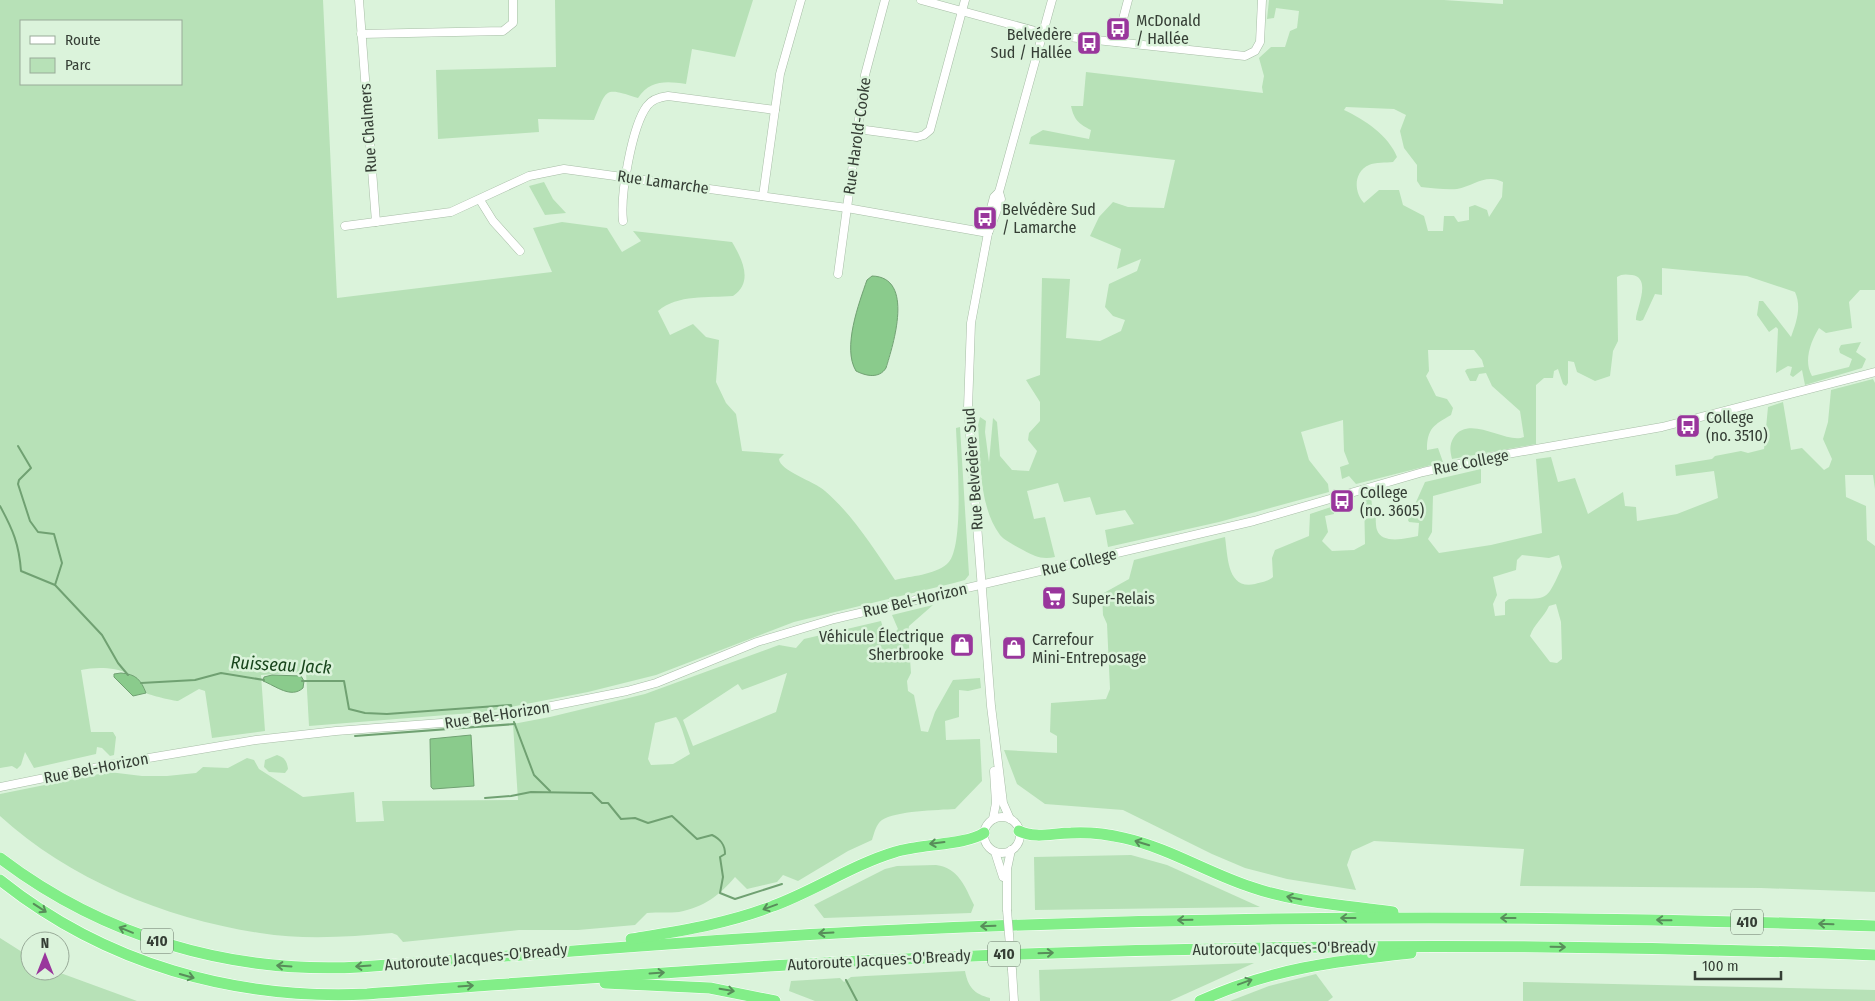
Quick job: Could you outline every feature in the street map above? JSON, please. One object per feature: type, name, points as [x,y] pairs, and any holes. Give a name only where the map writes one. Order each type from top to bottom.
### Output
[{"type":"highway","points":[[1019,831],[1033,836],[1085,833],[1120,837],[1160,849],[1237,882],[1270,893],[1314,902],[1432,918]]},
{"type":"highway","points":[[557,951],[697,928],[733,919],[792,898],[886,855],[918,846],[969,840],[984,833]]},
{"type":"highway","name":"Autoroute Jacques-O'Bready","points":[[0,858],[56,895],[112,924],[167,945],[234,961],[281,966],[342,968],[773,936],[977,926],[1205,920],[1432,918],[1668,920],[1875,926]]},
{"type":"highway","name":"Autoroute Jacques-O'Bready","points":[[0,880],[56,919],[106,946],[165,969],[227,985],[285,993],[346,995],[751,966],[993,955],[1226,948],[1470,947],[1667,949],[1875,955]]},
{"type":"highway","points":[[1200,1001],[1251,980],[1304,966],[1470,947]]},
{"type":"highway","points":[[538,981],[704,987],[741,992],[774,1001]]},
{"type":"street","name":"Rue Chalmers","points":[[359,0],[376,222]]},
{"type":"street","points":[[361,34],[503,32],[513,23],[513,0]]},
{"type":"street","points":[[763,196],[782,67],[801,0]]},
{"type":"street","name":"Rue Harold-Cooke","points":[[838,274],[866,66],[885,0]]},
{"type":"street","points":[[921,0],[1043,34],[1237,56],[1245,56],[1255,51],[1260,42],[1262,0]]},
{"type":"street","points":[[858,129],[917,137],[924,135],[930,130],[965,0]]},
{"type":"street","name":"Rue Belvédère Sud","points":[[1010,819],[1002,801],[992,706],[969,425],[969,364],[972,323],[988,233],[988,219],[994,197],[999,192],[1052,0]]},
{"type":"street","points":[[1117,42],[1128,0]]},
{"type":"street","points":[[623,221],[622,201],[632,145],[644,111],[656,98],[673,96],[775,110]]},
{"type":"street","name":"Rue Lamarche","points":[[345,226],[442,214],[480,200],[529,176],[546,171],[573,170],[847,208],[988,233]]},
{"type":"street","points":[[480,200],[492,221],[520,251]]},
{"type":"street","name":"Rue College","points":[[982,584],[1254,521],[1422,472],[1496,456],[1670,425],[1875,372]]},
{"type":"street","name":"Rue Bel-Horizon","points":[[0,787],[113,764],[282,736],[463,722],[516,715],[643,687],[786,632],[982,584]]},
{"type":"street","name":"Rue Belvédère Sud","points":[[992,706],[996,800],[993,819]]},
{"type":"street","points":[[995,852],[1003,853],[1011,850],[1018,843],[1019,831],[1016,824],[1010,819],[999,817],[993,819],[987,825],[984,833],[986,843],[995,852],[1001,866],[1006,893]]},
{"type":"street","points":[[1011,850],[1007,864],[1006,893],[1015,1001]]},
{"type":"green space","points":[[0,0],[323,0],[337,298],[552,272],[533,228],[562,222],[607,228],[622,252],[641,241],[633,231],[732,242],[742,263],[745,277],[743,284],[733,296],[684,299],[658,311],[670,335],[693,324],[706,337],[719,340],[716,382],[726,403],[736,414],[742,451],[784,454],[779,459],[785,468],[820,487],[835,500],[863,533],[895,580],[936,571],[947,564],[953,555],[959,501],[956,428],[960,427],[969,575],[965,580],[794,622],[656,675],[588,692],[484,712],[309,726],[306,672],[261,675],[265,731],[212,738],[205,691],[199,689],[176,701],[146,693],[136,678],[119,670],[100,668],[81,670],[91,732],[113,732],[116,737],[114,755],[110,756],[102,748],[97,747],[96,754],[34,768],[25,752],[21,765],[17,769],[12,766],[0,768]]},
{"type":"green space","points":[[555,0],[753,0],[735,57],[692,49],[686,84],[659,83],[648,88],[638,98],[619,92],[608,93],[594,120],[538,119],[539,132],[438,139],[436,70],[556,67]]},
{"type":"green space","points":[[1269,0],[1444,0],[1503,4],[1503,0],[1875,0],[1875,290],[1860,290],[1849,302],[1852,328],[1826,333],[1819,328],[1813,339],[1808,358],[1809,370],[1812,376],[1849,367],[1852,359],[1840,353],[1839,349],[1841,345],[1861,342],[1856,352],[1866,359],[1862,368],[1805,385],[1802,370],[1793,377],[1790,375],[1792,367],[1788,366],[1776,373],[1778,329],[1776,327],[1769,332],[1757,315],[1759,301],[1763,301],[1791,337],[1798,309],[1795,292],[1747,276],[1662,268],[1662,295],[1655,294],[1643,320],[1640,321],[1636,320],[1636,316],[1642,295],[1641,282],[1638,277],[1626,274],[1617,277],[1618,341],[1613,351],[1610,376],[1595,381],[1577,372],[1574,362],[1568,361],[1568,383],[1566,386],[1563,384],[1558,369],[1554,371],[1553,378],[1544,378],[1536,385],[1536,444],[1452,459],[1450,451],[1454,437],[1461,431],[1469,428],[1508,437],[1524,437],[1520,411],[1492,386],[1486,373],[1479,374],[1476,381],[1470,381],[1465,371],[1467,369],[1484,367],[1482,360],[1474,350],[1428,350],[1429,371],[1426,376],[1436,396],[1447,399],[1453,408],[1451,415],[1436,425],[1428,437],[1427,450],[1438,448],[1443,462],[1356,484],[1349,476],[1342,479],[1340,467],[1349,464],[1344,451],[1343,420],[1301,432],[1309,460],[1328,484],[1329,492],[1219,522],[1108,547],[1105,530],[1134,524],[1125,510],[1096,515],[1090,497],[1064,502],[1058,483],[1027,491],[1034,519],[1045,517],[1055,557],[1038,557],[1011,543],[1000,535],[993,523],[984,496],[980,467],[978,425],[980,417],[986,421],[985,432],[989,462],[993,418],[997,422],[1000,456],[1012,470],[1029,471],[1037,451],[1028,440],[1029,433],[1040,421],[1040,402],[1026,380],[1040,375],[1042,278],[1070,279],[1066,338],[1100,341],[1121,331],[1125,320],[1113,316],[1105,307],[1109,284],[1137,271],[1141,259],[1117,269],[1121,249],[1090,236],[1099,217],[1113,202],[1128,207],[1164,208],[1175,160],[1029,144],[1031,137],[1043,130],[1089,139],[1091,130],[1078,121],[1071,106],[1083,106],[1086,72],[1263,93],[1264,76],[1259,58],[1271,47],[1285,47],[1290,31],[1297,28],[1299,11],[1276,8],[1274,18],[1267,19]],"holes":[[[1346,107],[1394,109],[1406,115],[1400,131],[1404,148],[1417,165],[1417,181],[1421,187],[1457,189],[1485,179],[1503,182],[1502,197],[1489,217],[1487,210],[1475,205],[1469,207],[1469,220],[1458,222],[1454,216],[1444,216],[1443,231],[1428,231],[1424,216],[1403,205],[1399,190],[1379,190],[1364,203],[1358,194],[1357,188],[1360,172],[1369,165],[1393,162],[1397,157],[1382,135],[1360,118],[1344,110]]]},
{"type":"green space","points":[[544,182],[553,199],[566,213],[545,215],[529,186]]},
{"type":"green space","points":[[1873,379],[1875,383],[1875,489],[1873,475],[1845,475],[1846,497],[1866,506],[1867,540],[1875,546],[1875,892],[1761,888],[1520,886],[1524,849],[1374,841],[1352,851],[1347,865],[1356,890],[1287,879],[1245,868],[1212,854],[1123,810],[1045,804],[1017,784],[1004,750],[1057,753],[1057,736],[1050,732],[1051,703],[1106,699],[1110,689],[1107,624],[1103,615],[1102,594],[1129,579],[1134,560],[1225,537],[1228,562],[1234,577],[1246,585],[1255,584],[1273,577],[1272,558],[1275,550],[1309,536],[1310,514],[1334,506],[1334,514],[1325,516],[1328,532],[1322,541],[1332,551],[1354,550],[1365,544],[1364,498],[1371,495],[1372,506],[1376,506],[1376,525],[1380,535],[1390,539],[1418,536],[1419,523],[1409,522],[1408,520],[1425,482],[1481,469],[1481,483],[1433,496],[1432,532],[1428,539],[1439,553],[1491,545],[1542,533],[1536,459],[1551,457],[1558,482],[1575,478],[1588,514],[1623,492],[1625,506],[1636,507],[1637,521],[1677,514],[1718,498],[1714,471],[1676,476],[1675,465],[1712,459],[1715,456],[1741,451],[1748,453],[1764,449],[1768,407],[1783,402],[1791,450],[1802,448],[1824,470],[1829,467],[1832,459],[1823,439],[1828,422],[1831,390]],"holes":[[[1522,555],[1549,558],[1559,555],[1562,567],[1552,587],[1544,596],[1532,599],[1509,599],[1505,602],[1505,615],[1495,616],[1493,604],[1497,595],[1493,577],[1516,570],[1517,560]],[[1556,604],[1561,622],[1562,659],[1557,663],[1550,662],[1530,636],[1549,606]]]},
{"type":"green space","points":[[933,605],[909,626],[908,632],[911,673],[907,681],[908,691],[914,695],[921,731],[928,732],[935,712],[953,680],[980,678],[981,688],[968,691],[959,690],[959,717],[945,721],[946,740],[980,739],[982,781],[955,809],[906,813],[882,820],[872,840],[848,851],[798,881],[783,875],[777,882],[747,889],[735,877],[723,890],[703,904],[679,912],[647,913],[635,925],[578,930],[519,930],[403,942],[397,935],[392,933],[343,937],[309,937],[276,935],[225,927],[155,907],[121,893],[57,859],[27,839],[0,816],[0,794],[109,772],[142,776],[196,773],[203,767],[228,768],[247,758],[254,760],[259,769],[303,797],[354,792],[356,822],[384,821],[382,801],[518,800],[513,724],[645,694],[779,645],[796,648],[804,639],[881,621],[885,635],[890,638],[898,629],[892,615]],"holes":[[[787,673],[776,712],[693,746],[683,720],[738,684],[742,690]],[[676,717],[690,754],[673,764],[651,765],[648,759],[655,723]]]},
{"type":"green space","points":[[277,755],[286,762],[288,769],[285,773],[269,772],[264,767],[265,760]]},
{"type":"green space","points":[[1131,855],[1167,865],[1260,907],[1035,910],[1034,857]]},
{"type":"green space","points":[[936,865],[950,870],[960,879],[974,905],[971,913],[824,918],[814,905],[885,869],[897,866]]},
{"type":"green space","points":[[0,938],[20,951],[20,981],[70,981],[70,976],[137,1001],[0,1001]]},
{"type":"green space","points":[[1254,963],[1170,1001],[1040,1001],[1039,970]]},
{"type":"green space","points":[[965,971],[970,986],[976,992],[990,998],[990,1001],[815,1001],[789,991],[791,981],[840,978],[844,982],[851,977]]},
{"type":"green space","points":[[1316,974],[1333,997],[1328,1001],[1230,1001],[1269,986]]},
{"type":"green space","points":[[1523,982],[1875,990],[1875,1001],[1523,1001]]},
{"type":"shaded area","points":[[872,276],[885,279],[893,288],[897,299],[898,314],[893,344],[886,368],[880,374],[872,376],[856,371],[852,361],[851,338],[856,313],[867,280]]},
{"type":"shaded area","points":[[121,673],[137,678],[146,693],[133,696],[114,677],[114,674]]},
{"type":"shaded area","points":[[272,675],[301,676],[304,681],[303,688],[298,691],[288,692],[263,681],[264,677]]},
{"type":"shaded area","points":[[471,735],[474,786],[433,789],[431,787],[430,739]]},
{"type":"waterway","points":[[18,446],[31,468],[19,480],[18,484],[30,521],[38,532],[54,534],[62,563],[55,585]]},
{"type":"waterway","name":"Ruisseau Jack","points":[[0,506],[15,537],[21,571],[55,585],[102,635],[118,663],[128,675]]},
{"type":"waterway","name":"Ruisseau Jack","points":[[141,683],[195,680],[221,673],[264,680]]},
{"type":"waterway","name":"Ruisseau Jack","points":[[302,681],[344,681],[349,709],[365,713],[387,714],[511,705],[512,710]]},
{"type":"waterway","name":"Ruisseau Jack","points":[[514,722],[534,775],[550,791]]},
{"type":"waterway","points":[[355,736],[515,724]]},
{"type":"waterway","name":"Ruisseau Jack","points":[[485,798],[531,792],[592,793],[602,803],[608,803],[621,819],[635,818],[648,823],[672,816],[697,839],[712,835],[720,840],[725,850],[725,854],[720,857],[723,877],[720,893],[735,899],[782,884]]},
{"type":"waterway","name":"Ruisseau Jack","points":[[846,980],[857,1001]]},
{"type":"place","name":"McDonald / Hallée","points":[[1118,29]]},
{"type":"place","name":"Belvédère Sud / Hallée","points":[[1089,43]]},
{"type":"place","name":"Belvédère Sud / Lamarche","points":[[985,218]]},
{"type":"place","name":"College (no. 3510)","points":[[1688,426]]},
{"type":"place","name":"College (no. 3605)","points":[[1342,501]]},
{"type":"place","name":"Super-Relais","points":[[1054,598]]},
{"type":"place","name":"Véhicule Électrique Sherbrooke","points":[[962,645]]},
{"type":"place","name":"Carrefour Mini-Entreposage","points":[[1014,648]]}]
